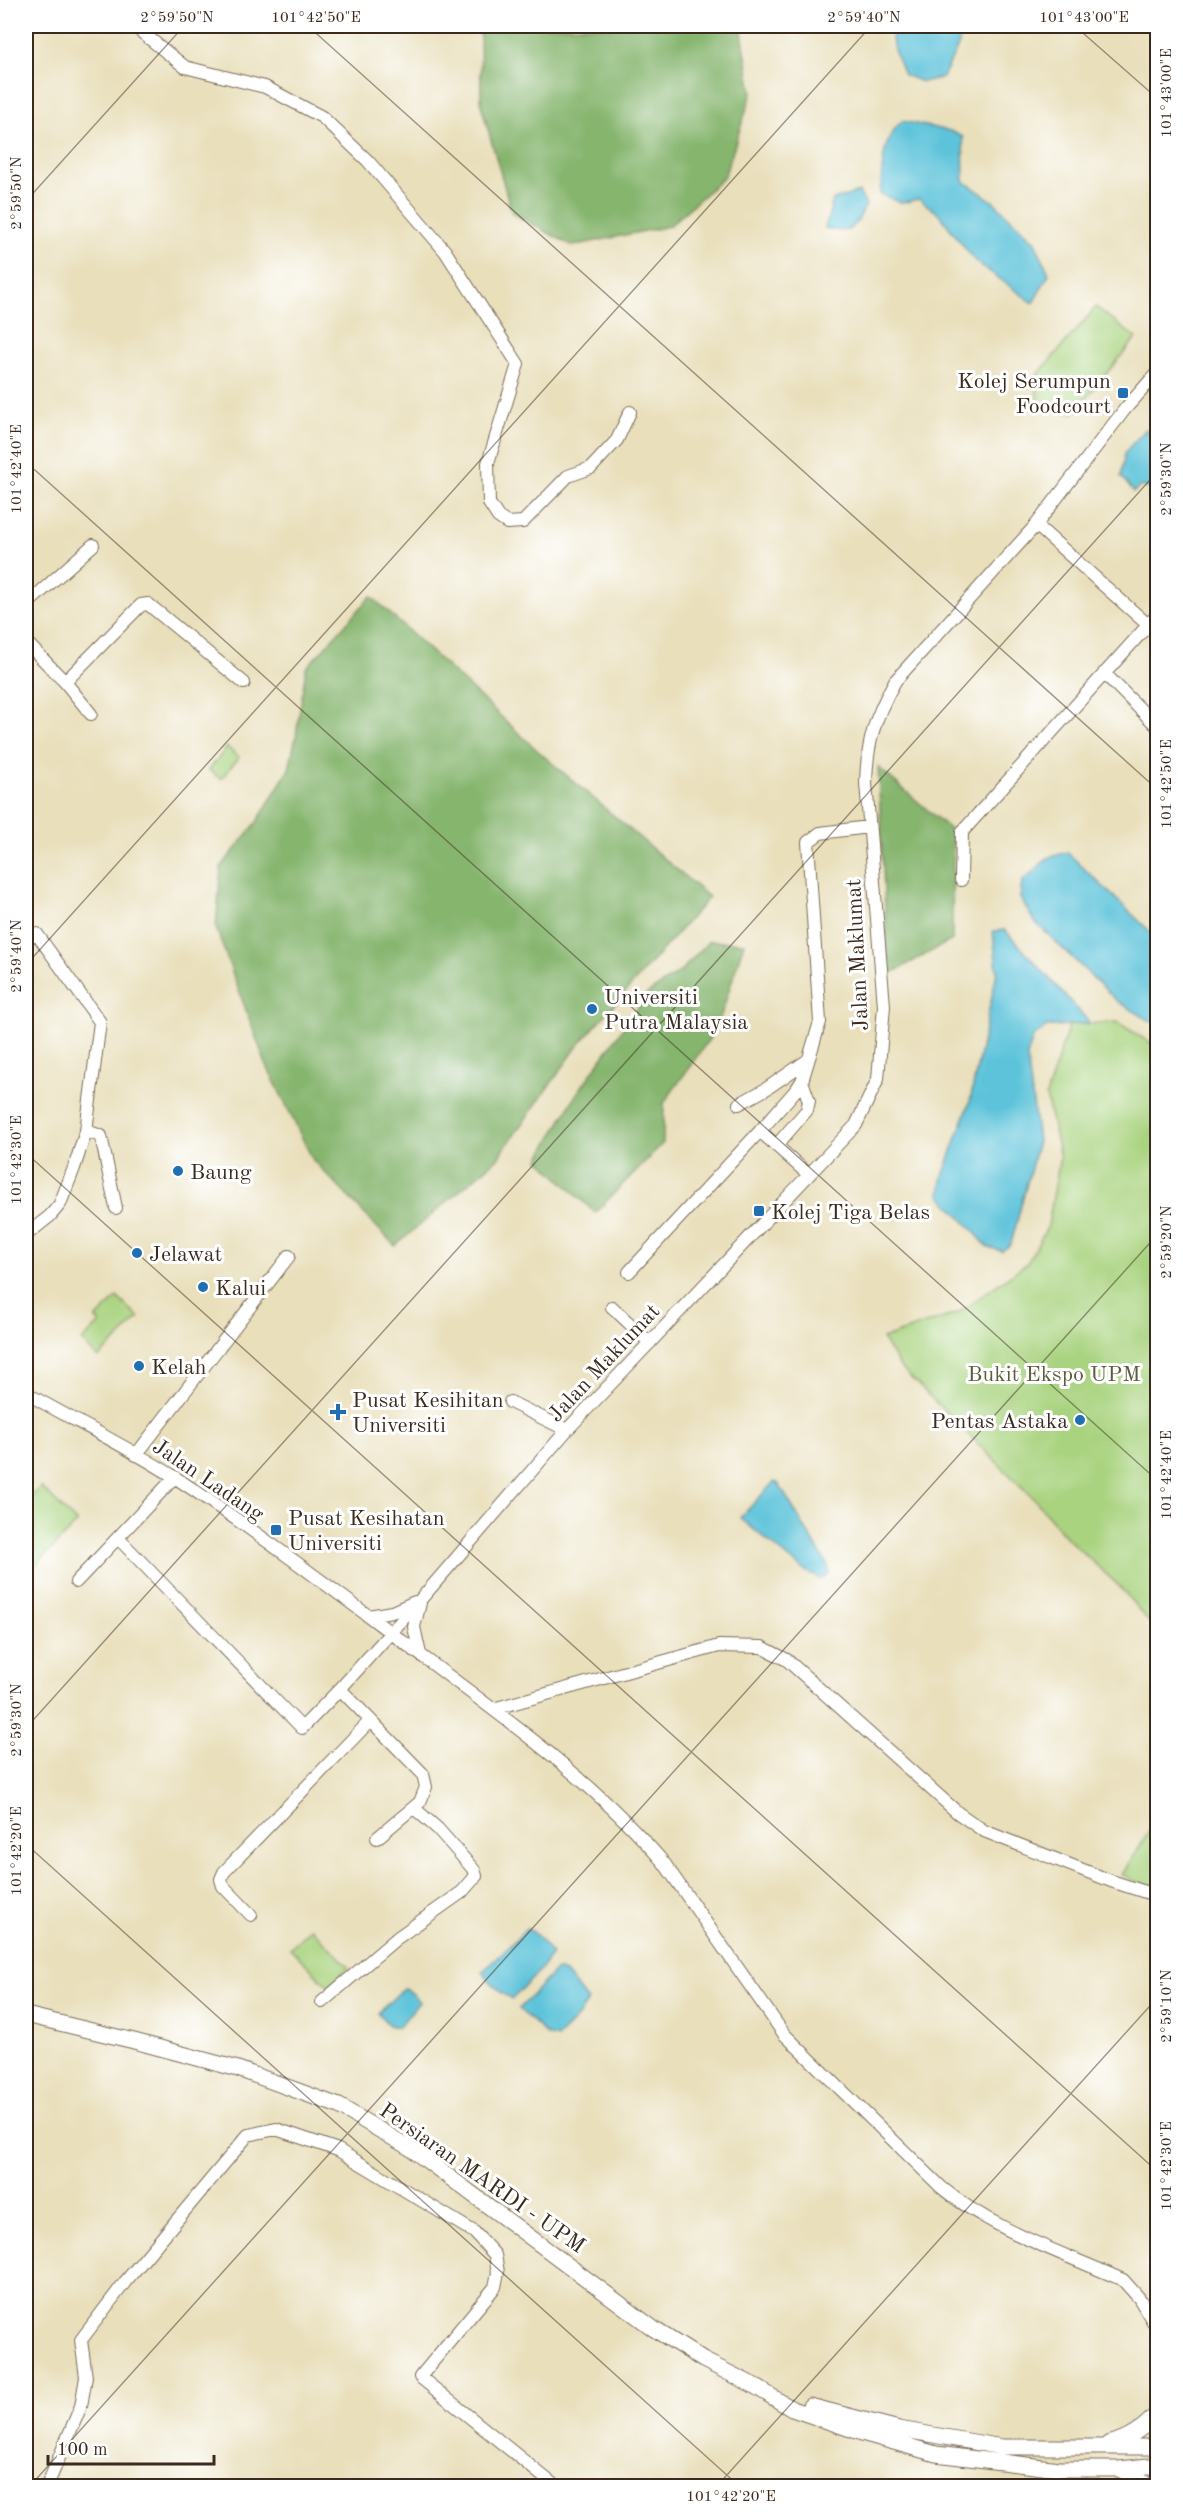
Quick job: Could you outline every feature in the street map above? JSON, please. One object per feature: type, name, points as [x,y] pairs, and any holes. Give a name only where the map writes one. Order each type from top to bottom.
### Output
[{"type":"street","points":[[134,26],[185,67],[266,87],[322,117],[368,161],[445,252],[518,364],[488,463],[489,503],[498,517],[507,523],[523,522],[568,476],[591,468],[616,440],[630,412]]},
{"type":"street","name":"Jalan Maklumat","points":[[118,1538],[302,1728],[391,1633],[567,1430],[856,1125],[878,1079],[884,1006],[866,783],[867,752],[874,723],[895,681],[1036,525],[1125,409],[1158,372]]},
{"type":"street","points":[[1036,525],[1147,624]]},
{"type":"street","points":[[26,605],[93,545]]},
{"type":"street","points":[[65,682],[141,605],[148,604],[244,682]]},
{"type":"street","points":[[961,880],[962,832],[1158,614]]},
{"type":"street","points":[[26,642],[65,682],[91,714]]},
{"type":"street","points":[[1104,673],[1158,727]]},
{"type":"street","points":[[629,1272],[802,1081],[820,1022],[808,842],[820,833],[869,827]]},
{"type":"street","points":[[26,938],[37,934],[100,1022],[86,1131],[60,1204],[50,1216],[26,1235]]},
{"type":"street","points":[[739,1104],[766,1089],[808,1060]]},
{"type":"street","points":[[776,1146],[807,1110],[808,1101],[802,1081]]},
{"type":"street","points":[[86,1131],[101,1136],[116,1208]]},
{"type":"street","points":[[759,1131],[809,1175]]},
{"type":"street","points":[[136,1455],[288,1256]]},
{"type":"street","points":[[612,1307],[650,1343]]},
{"type":"street","name":"Jalan Ladang","points":[[26,1393],[175,1477],[420,1654],[582,1781],[664,1863],[784,2034],[941,2187],[982,2217],[1123,2280],[1139,2298],[1158,2330]]},
{"type":"street","points":[[510,1401],[567,1430]]},
{"type":"street","points":[[76,1582],[175,1477]]},
{"type":"street","points":[[368,1616],[405,1608],[421,1599]]},
{"type":"street","points":[[420,1654],[414,1626],[421,1599]]},
{"type":"street","points":[[493,1709],[719,1646],[762,1647],[787,1660],[958,1813],[984,1831],[1112,1881],[1158,1896]]},
{"type":"street","points":[[340,1689],[423,1774],[426,1787],[420,1802],[377,1838]]},
{"type":"street","points":[[251,1914],[223,1886],[221,1879],[224,1872],[370,1721]]},
{"type":"street","points":[[322,2002],[397,1938],[462,1892],[476,1876],[460,1853],[414,1808]]},
{"type":"street","name":"Persiaran MARDI - UPM","points":[[26,2014],[238,2069],[339,2106],[410,2148],[654,2329],[703,2360],[753,2385],[793,2401],[899,2430],[1002,2447],[1089,2449],[1158,2447]]},
{"type":"street","points":[[48,2487],[81,2406],[86,2377],[81,2340],[125,2282],[248,2135],[276,2128],[338,2150],[474,2232],[495,2255],[498,2272],[495,2287],[420,2377],[555,2487]]},
{"type":"street","name":"Persiaran MARDI - UPM","points":[[753,2385],[792,2409],[862,2433],[936,2454],[1059,2469],[1119,2469],[1158,2465]]},
{"type":"street","points":[[1089,2449],[1130,2436],[1149,2423],[1158,2412]]},
{"type":"street","points":[[1119,2469],[1143,2482],[1145,2487]]},
{"type":"street","points":[[1156,2487],[1158,2474]]},
{"type":"green space","points":[[480,26],[741,26],[752,93],[724,177],[669,226],[572,246],[512,213],[481,105]]},
{"type":"green space","points":[[1096,307],[1136,338],[1074,413],[1040,410],[1034,379]]},
{"type":"green space","points":[[371,596],[538,751],[709,897],[577,1047],[497,1159],[395,1246],[313,1160],[265,1062],[216,928],[221,867],[257,822],[289,769],[306,668]]},
{"type":"green space","points":[[227,747],[239,757],[221,779],[209,770]]},
{"type":"green space","points":[[878,767],[953,832],[952,940],[888,975]]},
{"type":"green space","points":[[709,941],[744,943],[717,1028],[664,1103],[663,1143],[595,1213],[539,1159],[576,1095],[647,994],[681,971]]},
{"type":"green space","name":"Bukit Ekspo UPM","points":[[1117,1022],[1157,1047],[1157,1632],[1119,1586],[1068,1539],[1036,1501],[901,1368],[882,1339],[958,1313],[1027,1263],[1048,1226],[1060,1157],[1046,1096],[1069,1025]]},
{"type":"green space","points":[[117,1297],[139,1318],[98,1358],[82,1341],[100,1323],[96,1319]]},
{"type":"green space","points":[[41,1487],[77,1523],[26,1575],[26,1502]]},
{"type":"green space","points":[[1157,1819],[1157,1890],[1122,1875]]},
{"type":"green space","points":[[311,1928],[349,1967],[329,1987],[290,1948]]},
{"type":"water","points":[[890,26],[961,26],[959,44],[943,77],[922,82],[904,75],[894,50]]},
{"type":"water","points":[[902,121],[950,131],[963,137],[964,181],[994,202],[1035,242],[1049,274],[1033,303],[975,261],[939,214],[919,199],[901,203],[880,194],[884,154],[890,137]]},
{"type":"water","points":[[859,192],[866,205],[855,225],[841,231],[825,228],[833,200]]},
{"type":"water","points":[[1146,429],[1157,444],[1157,483],[1151,489],[1141,486],[1134,492],[1121,477],[1125,452]]},
{"type":"water","points":[[1067,852],[1157,938],[1157,1025],[1117,1001],[1034,921],[1020,898],[1022,882],[1048,858]]},
{"type":"water","points":[[1005,930],[1090,1023],[1047,1027],[1033,1037],[1027,1056],[1038,1141],[1011,1244],[1002,1251],[988,1247],[940,1195],[942,1179],[970,1101],[997,972],[993,931]]},
{"type":"water","points":[[774,1482],[778,1483],[828,1566],[829,1573],[820,1579],[802,1569],[740,1518]]},
{"type":"water","points":[[527,1929],[535,1933],[552,1954],[536,1975],[512,1999],[501,1993],[482,1972]]},
{"type":"water","points":[[556,1970],[565,1973],[588,2001],[578,2017],[557,2038],[547,2035],[519,2009]]},
{"type":"water","points":[[403,1989],[411,1992],[419,2002],[399,2027],[389,2025],[378,2013]]},
{"type":"place","name":"Kolej Serumpun Foodcourt","points":[[1123,393]]},
{"type":"place","name":"Universiti Putra Malaysia","points":[[592,1009]]},
{"type":"place","name":"Baung","points":[[178,1171]]},
{"type":"place","name":"Kolej Tiga Belas","points":[[759,1211]]},
{"type":"place","name":"Jelawat","points":[[137,1253]]},
{"type":"place","name":"Kalui","points":[[203,1287]]},
{"type":"place","name":"Kelah","points":[[139,1366]]},
{"type":"place","name":"Pusat Kesihitan Universiti","points":[[338,1412]]},
{"type":"place","name":"Pentas Astaka","points":[[1080,1420]]},
{"type":"place","name":"Pusat Kesihatan Universiti","points":[[276,1530]]}]
